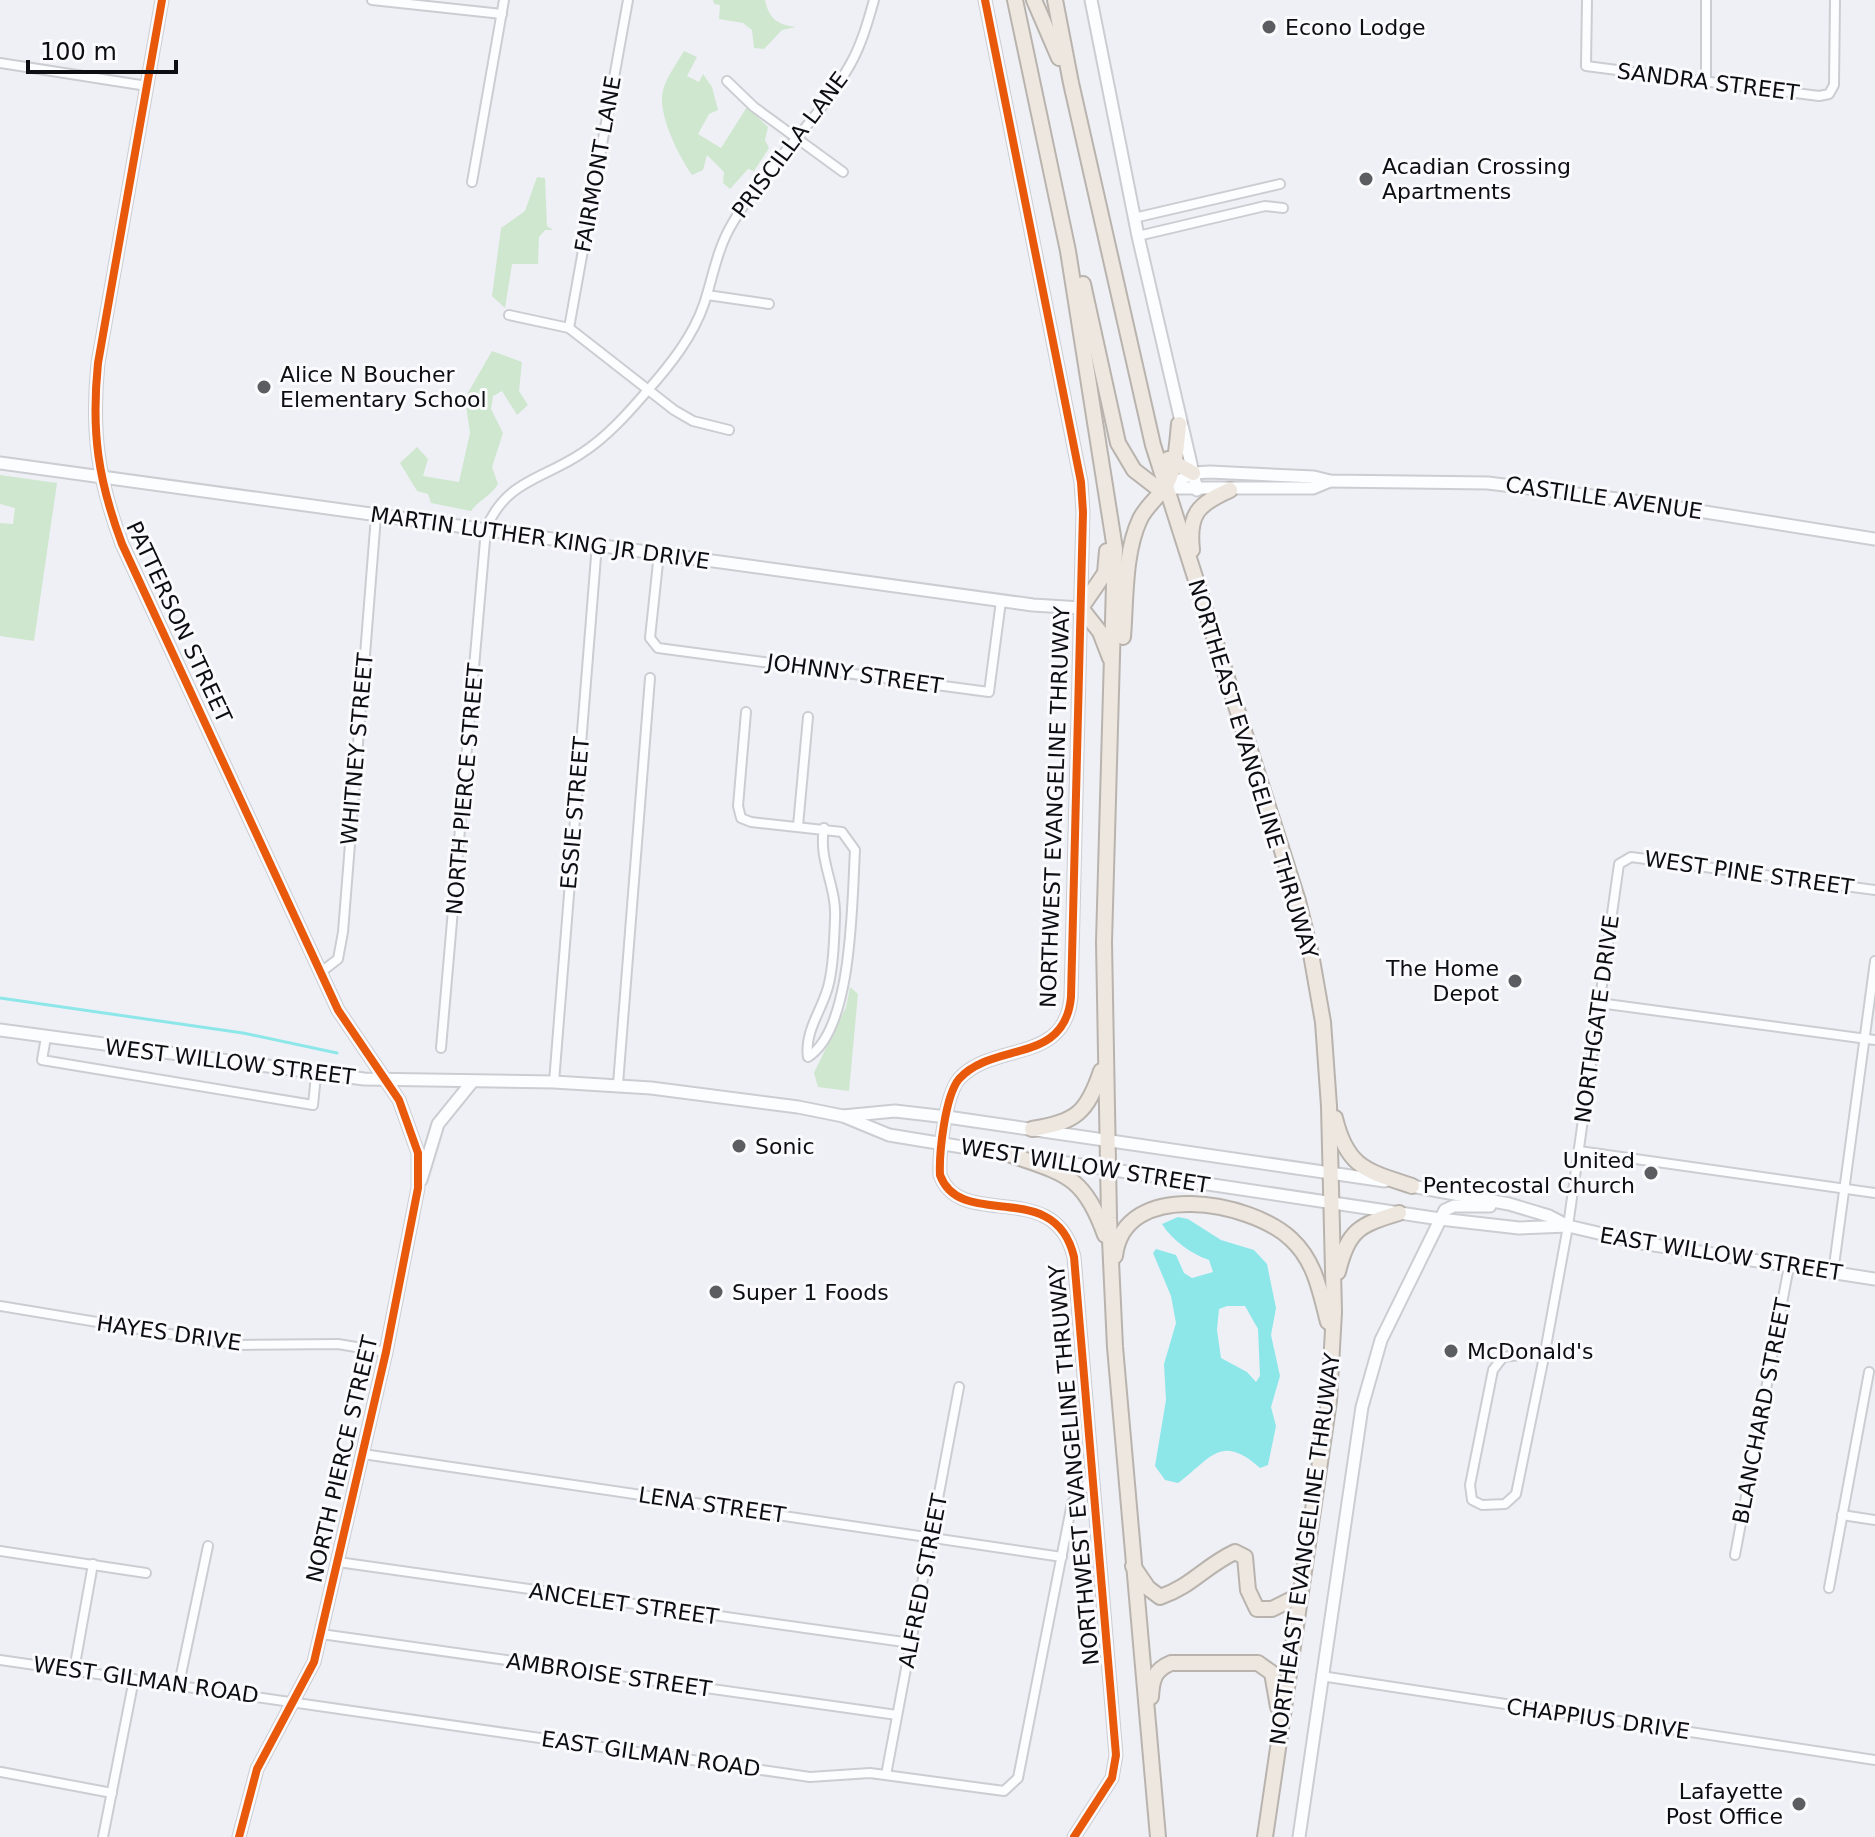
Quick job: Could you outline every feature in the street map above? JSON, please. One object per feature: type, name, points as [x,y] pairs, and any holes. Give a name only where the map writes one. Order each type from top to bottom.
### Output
[{"type":"highway","points":[[1015,0],[1068,251],[1098,424],[1115,549],[1104,942],[1107,1140],[1112,1286],[1133,1565],[1157,1819],[1156,1837]]},
{"type":"highway","points":[[1034,0],[1042,10],[1071,83]]},
{"type":"highway","name":"NORTHEAST EVANGELINE THRUWAY","points":[[1055,0],[1153,445],[1298,901],[1320,1003],[1328,1089],[1333,1345],[1329,1401],[1265,1837]]},
{"type":"highway","points":[[1068,251],[1083,284],[1118,443],[1134,470],[1156,487],[1165,488]]},
{"type":"highway","points":[[1110,760],[1132,545],[1139,520],[1149,503],[1165,488],[1179,424]]},
{"type":"highway","points":[[1153,445],[1173,462],[1193,473]]},
{"type":"highway","points":[[1194,578],[1189,526],[1206,500],[1230,490]]},
{"type":"highway","points":[[1110,523],[1105,573],[1081,608],[1100,632],[1113,665]]},
{"type":"highway","points":[[1032,1129],[1075,1117],[1091,1100],[1105,1060]]},
{"type":"highway","points":[[1328,1089],[1348,1155],[1365,1170],[1412,1186]]},
{"type":"highway","points":[[1011,1155],[1067,1175],[1095,1208],[1111,1251]]},
{"type":"highway","points":[[1112,1286],[1117,1245],[1124,1231],[1145,1211],[1172,1204],[1248,1214],[1287,1235],[1308,1261],[1316,1275],[1333,1345]]},
{"type":"highway","points":[[1333,1292],[1345,1245],[1357,1229],[1399,1213]]},
{"type":"highway","points":[[1133,1565],[1148,1588],[1160,1597],[1185,1588],[1212,1562],[1235,1552],[1245,1557],[1248,1590],[1257,1609],[1272,1609],[1298,1596]]},
{"type":"highway","points":[[1149,1722],[1152,1685],[1160,1667],[1183,1662],[1258,1663],[1272,1673],[1280,1723]]},
{"type":"highway","points":[[1151,1747],[1169,1837]]},
{"type":"street","name":"PATTERSON STREET","points":[[162,0],[98,363],[95,422],[99,476],[122,544],[321,972],[349,1029],[386,1081]]},
{"type":"street","points":[[372,0],[502,14]]},
{"type":"street","points":[[472,182],[504,0]]},
{"type":"street","name":"FAIRMONT LANE","points":[[569,328],[628,0]]},
{"type":"street","name":"PRISCILLA LANE","points":[[486,529],[494,509],[507,494],[593,446],[648,390],[694,328],[707,295],[712,270],[730,227],[852,60],[874,0]]},
{"type":"street","name":"NORTHWEST EVANGELINE THRUWAY","points":[[985,0],[1078,455],[1083,512],[1071,1004],[1061,1028],[1053,1037],[974,1068],[960,1078],[951,1094],[940,1175],[948,1190],[968,1200],[1045,1214],[1062,1227],[1074,1257],[1116,1755],[1112,1778],[1074,1837]]},
{"type":"street","points":[[1091,0],[1134,218],[1179,424],[1197,490]]},
{"type":"street","name":"SANDRA STREET","points":[[1587,0],[1586,66],[1829,94],[1834,85],[1835,0]]},
{"type":"street","points":[[1706,0],[1706,81]]},
{"type":"street","points":[[0,63],[147,86]]},
{"type":"street","points":[[727,81],[795,139],[843,172]]},
{"type":"street","points":[[1134,218],[1280,184]]},
{"type":"street","points":[[1138,236],[1265,206],[1283,208]]},
{"type":"street","points":[[707,295],[769,304]]},
{"type":"street","points":[[509,315],[569,328],[693,421],[729,430]]},
{"type":"street","name":"MARTIN LUTHER KING JR DRIVE","points":[[0,463],[1001,601],[1081,608]]},
{"type":"street","name":"CASTILLE AVENUE","points":[[1165,488],[1193,473],[1265,473],[1330,481],[1488,483],[1642,502],[1875,539]]},
{"type":"street","name":"CASTILLE AVENUE","points":[[1165,488],[1313,488],[1330,481]]},
{"type":"street","name":"WHITNEY STREET","points":[[321,972],[338,959],[343,932],[376,516]]},
{"type":"street","name":"NORTH PIERCE STREET","points":[[441,1048],[486,529]]},
{"type":"street","name":"ESSIE STREET","points":[[554,1082],[597,544]]},
{"type":"street","name":"JOHNNY STREET","points":[[659,553],[650,641],[658,648],[989,692],[1001,601]]},
{"type":"street","points":[[618,1084],[650,678]]},
{"type":"street","points":[[746,712],[738,813],[751,822],[824,828],[842,832],[855,850],[840,1005],[819,1050],[808,1057],[806,1043],[829,985],[835,919],[834,887],[821,851],[824,828]]},
{"type":"street","points":[[798,826],[808,717]]},
{"type":"street","name":"WEST PINE STREET","points":[[1623,860],[1631,857],[1875,890]]},
{"type":"street","name":"NORTHGATE DRIVE","points":[[1545,1352],[1503,1357],[1493,1370],[1470,1485],[1472,1500],[1478,1504],[1505,1504],[1516,1494],[1545,1352],[1568,1226],[1617,870],[1623,860]]},
{"type":"street","points":[[835,919],[849,919]]},
{"type":"street","points":[[1833,1273],[1871,1040],[1875,961]]},
{"type":"street","points":[[824,999],[840,1005]]},
{"type":"street","points":[[1599,1003],[1871,1040]]},
{"type":"street","name":"WEST WILLOW STREET","points":[[0,1030],[316,1075],[386,1081],[618,1084],[843,1116],[895,1111],[1330,1173]]},
{"type":"street","points":[[46,1037],[42,1060],[313,1105],[316,1075]]},
{"type":"street","name":"NORTH PIERCE STREET","points":[[239,1837],[257,1769],[311,1669],[321,1634],[386,1352],[418,1188],[418,1153],[411,1125],[386,1081]]},
{"type":"street","points":[[418,1188],[438,1124],[472,1082]]},
{"type":"street","name":"WEST WILLOW STREET","points":[[843,1116],[889,1135],[943,1145],[1331,1203]]},
{"type":"street","points":[[1579,1151],[1875,1193]]},
{"type":"street","name":"EAST WILLOW STREET","points":[[1330,1173],[1509,1204],[1549,1216],[1568,1226],[1641,1243],[1875,1279]]},
{"type":"street","name":"EAST WILLOW STREET","points":[[1331,1203],[1519,1228],[1568,1226]]},
{"type":"street","points":[[1440,1219],[1454,1206],[1509,1204]]},
{"type":"street","name":"NORTHEAST EVANGELINE THRUWAY","points":[[1299,1837],[1366,1389],[1381,1340],[1440,1219]]},
{"type":"street","name":"BLANCHARD STREET","points":[[1735,1555],[1789,1266]]},
{"type":"street","name":"HAYES DRIVE","points":[[0,1306],[236,1345],[329,1344],[386,1352]]},
{"type":"street","points":[[1829,1588],[1869,1372]]},
{"type":"street","name":"ALFRED STREET","points":[[886,1775],[959,1387]]},
{"type":"street","name":"LENA STREET","points":[[363,1454],[1062,1557]]},
{"type":"street","points":[[1062,1557],[1072,1503],[1094,1476]]},
{"type":"street","points":[[1842,1515],[1875,1520]]},
{"type":"street","points":[[179,1684],[208,1546]]},
{"type":"street","points":[[0,1551],[146,1573]]},
{"type":"street","name":"EAST GILMAN ROAD","points":[[292,1701],[810,1777],[886,1775],[993,1792],[1010,1788],[1018,1778],[1062,1557]]},
{"type":"street","name":"ANCELET STREET","points":[[338,1562],[911,1643]]},
{"type":"street","points":[[74,1670],[93,1564]]},
{"type":"street","name":"AMBROISE STREET","points":[[321,1634],[897,1715]]},
{"type":"street","name":"WEST GILMAN ROAD","points":[[0,1660],[292,1701]]},
{"type":"street","name":"CHAPPIUS DRIVE","points":[[1321,1676],[1875,1760]]},
{"type":"street","points":[[103,1837],[134,1679]]},
{"type":"street","points":[[1,1772],[112,1793]]},
{"type":"green space","points":[[713,0],[765,0],[775,20],[796,27],[782,30],[764,49],[754,48],[752,30],[743,23],[719,19],[720,5],[714,4]]},
{"type":"green space","points":[[684,51],[697,57],[687,76],[699,82],[703,74],[712,87],[718,110],[709,114],[698,134],[721,148],[747,107],[768,127],[765,140],[769,148],[754,171],[748,169],[730,189],[723,183],[724,172],[707,155],[703,170],[692,175],[668,127],[662,106],[663,91]]},
{"type":"green space","points":[[537,177],[545,178],[547,226],[553,230],[545,230],[539,237],[538,264],[512,264],[505,308],[492,296],[501,228],[525,211]]},
{"type":"green space","points":[[492,351],[522,362],[519,391],[528,405],[517,415],[502,391],[493,396],[491,409],[503,433],[492,467],[498,484],[471,511],[431,503],[428,494],[417,491],[400,463],[417,447],[428,459],[423,476],[459,482],[470,433],[465,398]]},
{"type":"green space","points":[[0,475],[57,483],[34,641],[0,636],[0,523],[13,524],[15,508],[0,504]]},
{"type":"green space","points":[[850,987],[858,994],[849,1091],[818,1087],[814,1073],[846,1007]]},
{"type":"water","points":[[1178,1217],[1188,1219],[1221,1240],[1254,1250],[1267,1264],[1276,1308],[1271,1335],[1280,1376],[1271,1407],[1276,1426],[1268,1465],[1260,1468],[1246,1457],[1225,1451],[1207,1459],[1178,1483],[1165,1480],[1155,1466],[1166,1400],[1164,1364],[1176,1323],[1171,1296],[1153,1253],[1156,1249],[1176,1255],[1184,1273],[1192,1278],[1213,1272],[1209,1260],[1182,1246],[1162,1224]],"holes":[[[1245,1306],[1258,1329],[1260,1376],[1256,1382],[1247,1372],[1221,1358],[1217,1330],[1219,1309]]]},
{"type":"waterway","points":[[0,998],[243,1033],[337,1053]]},
{"type":"cycle path","points":[[162,0],[98,363],[95,411],[102,477],[122,544],[338,1010],[399,1100],[418,1153],[418,1188],[386,1352],[314,1662],[257,1769],[239,1837]]},
{"type":"cycle path","points":[[985,0],[1081,482],[1083,512],[1071,997],[1066,1018],[1056,1033],[1042,1043],[973,1067],[959,1079],[947,1111],[940,1175],[951,1192],[967,1200],[1029,1210],[1048,1218],[1064,1233],[1074,1257],[1116,1755],[1112,1778],[1074,1837]]},
{"type":"place","name":"Econo Lodge","points":[[1269,27]]},
{"type":"place","name":"Acadian Crossing Apartments","points":[[1366,179]]},
{"type":"place","name":"Alice N Boucher Elementary School","points":[[264,387]]},
{"type":"place","name":"The Home Depot","points":[[1515,981]]},
{"type":"place","name":"Sonic","points":[[739,1146]]},
{"type":"place","name":"United Pentecostal Church","points":[[1651,1173]]},
{"type":"place","name":"Super 1 Foods","points":[[716,1292]]},
{"type":"place","name":"McDonald's","points":[[1451,1351]]},
{"type":"place","name":"Lafayette Post Office","points":[[1799,1804]]}]
